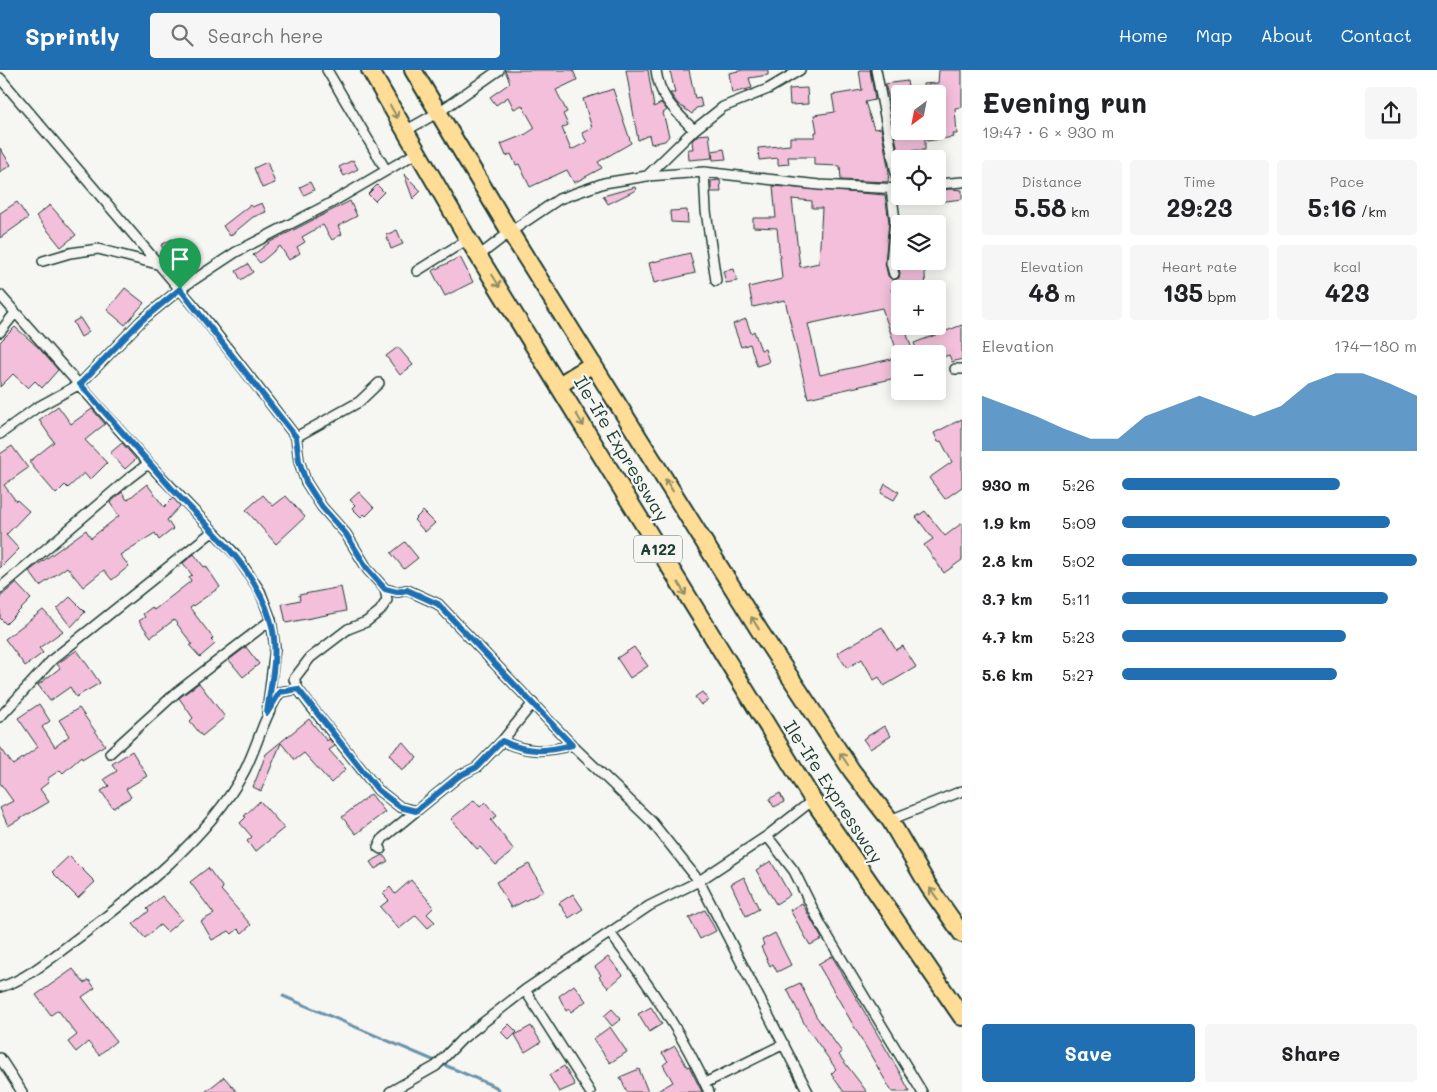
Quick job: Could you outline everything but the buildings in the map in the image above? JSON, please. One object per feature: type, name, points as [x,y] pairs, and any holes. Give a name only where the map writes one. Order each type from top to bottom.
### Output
[{"type":"highway","name":"Ile-Ife Expressway","points":[[370,70],[468,239],[480,255],[813,800],[962,1017]]},
{"type":"highway","name":"Ile-Ife Expressway","points":[[413,70],[510,232],[766,641],[852,771],[890,820],[929,887],[962,934]]},
{"type":"highway","points":[[559,385],[593,364]]},
{"type":"street","points":[[327,70],[386,170]]},
{"type":"street","points":[[405,131],[439,112],[499,70]]},
{"type":"street","points":[[656,70],[658,84],[666,102],[694,130]]},
{"type":"street","points":[[647,176],[694,130],[723,107],[768,89],[800,70]]},
{"type":"street","points":[[876,70],[891,155]]},
{"type":"street","points":[[0,78],[180,289],[296,437],[299,461],[306,482],[322,507],[346,534],[368,570],[385,589],[397,592],[407,590],[438,604],[572,745],[652,822],[699,881],[808,1092]]},
{"type":"street","points":[[0,434],[36,408],[80,384],[141,321],[180,289],[236,252],[329,204],[418,152]]},
{"type":"street","points":[[480,255],[559,199],[604,183],[647,176],[704,172],[819,185],[891,189]]},
{"type":"street","points":[[704,172],[706,211],[716,281]]},
{"type":"street","points":[[946,183],[962,182]]},
{"type":"street","points":[[894,274],[892,263],[896,205]]},
{"type":"street","points":[[417,270],[468,239]]},
{"type":"street","points":[[43,261],[70,253],[98,249],[157,264]]},
{"type":"street","points":[[0,295],[152,466],[212,532],[236,555],[260,591],[271,620],[275,648],[267,713]]},
{"type":"street","points":[[0,332],[15,313]]},
{"type":"street","points":[[296,437],[359,402],[379,383]]},
{"type":"street","points":[[0,588],[128,479],[145,466],[152,466]]},
{"type":"street","points":[[0,717],[52,659],[212,532]]},
{"type":"street","points":[[385,589],[386,600],[380,610],[366,622],[348,629],[310,658],[294,679],[298,689],[378,790],[400,807],[416,811]]},
{"type":"street","points":[[110,753],[178,692],[271,620]]},
{"type":"street","points":[[0,987],[47,961],[139,893],[215,816],[245,771],[267,713],[280,692],[298,689]]},
{"type":"street","points":[[381,849],[378,846],[383,838],[459,776],[477,767],[502,741],[533,703]]},
{"type":"street","points":[[502,741],[514,747],[546,752],[572,745]]},
{"type":"street","points":[[890,820],[962,791]]},
{"type":"street","points":[[395,1091],[436,1066],[462,1039],[525,990],[649,906],[699,881],[767,836],[813,800]]},
{"type":"street","points":[[767,836],[794,871],[821,925],[922,1092]]},
{"type":"street","points":[[610,933],[648,983],[695,1061],[709,1092]]},
{"type":"street","points":[[525,990],[590,1092]]},
{"type":"street","points":[[705,1083],[784,1044]]},
{"type":"street","points":[[0,1058],[22,1092]]},
{"type":"waterway","points":[[283,996],[496,1087],[500,1092]]},
{"type":"route","points":[[180,289],[296,437],[299,461],[306,482],[322,507],[346,534],[368,570],[385,589],[397,592],[407,590],[438,604],[466,631],[572,745],[546,752],[514,747],[502,741],[477,767],[459,776],[427,804],[416,811],[400,807],[378,790],[298,689],[280,692],[267,713],[275,648],[271,620],[260,591],[236,555],[212,532],[80,384],[141,321],[180,289]]}]
